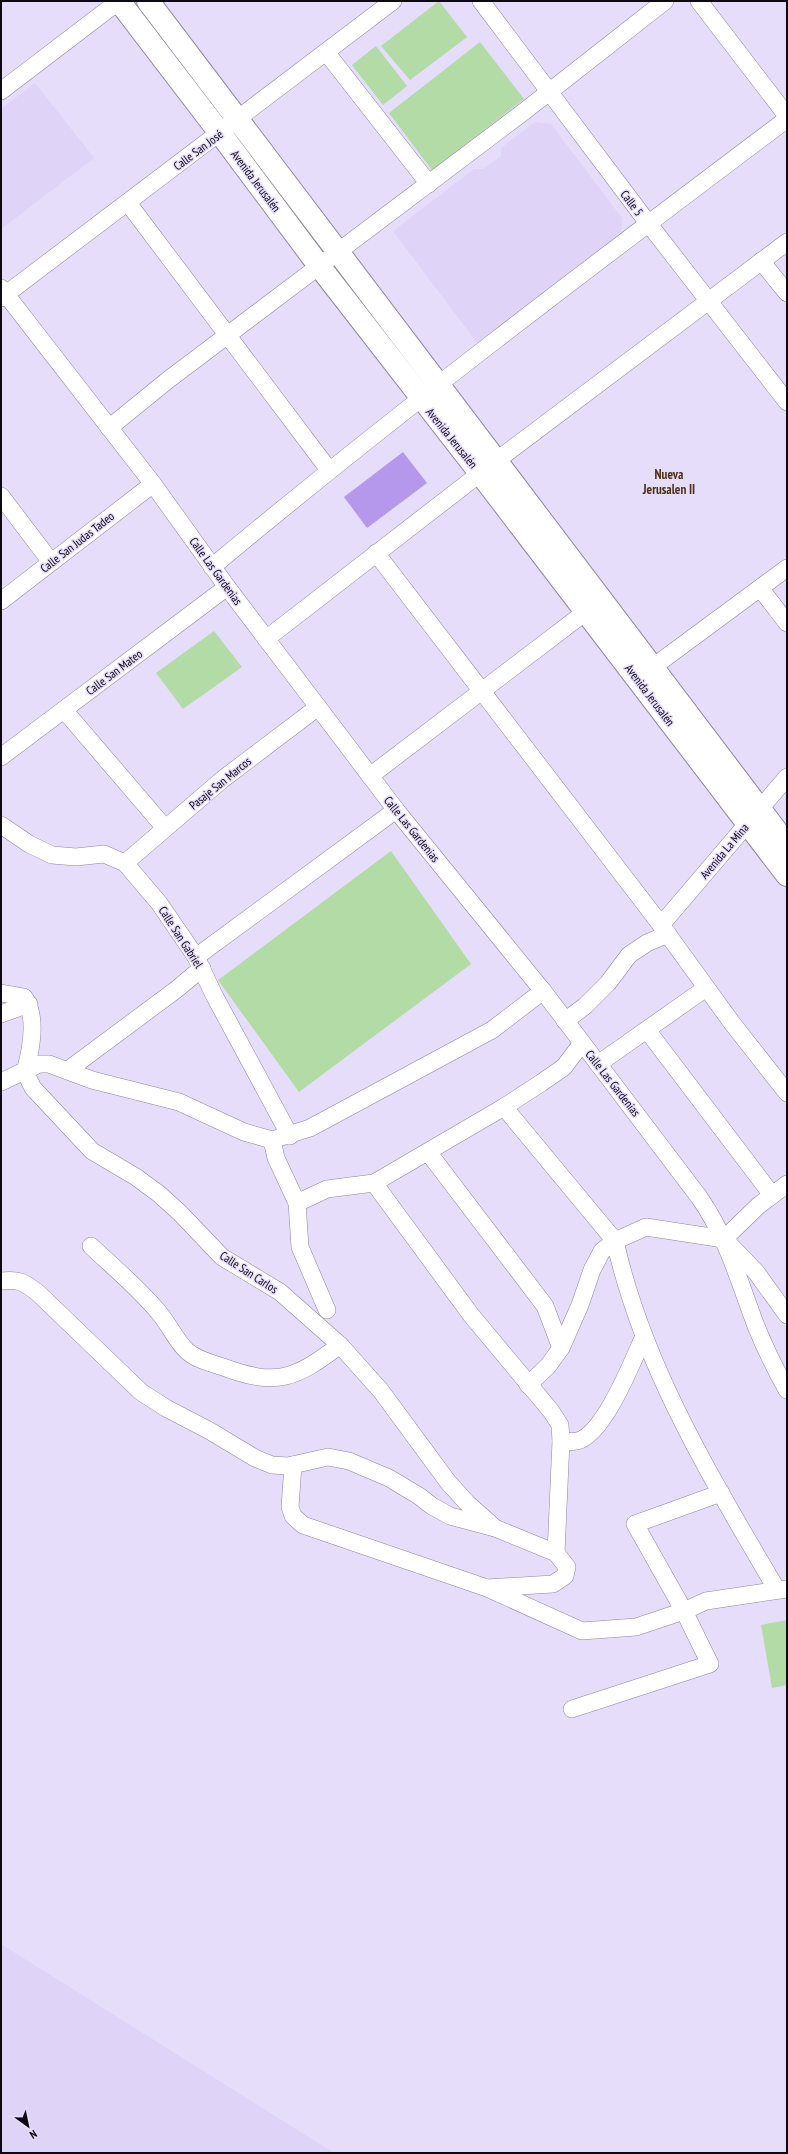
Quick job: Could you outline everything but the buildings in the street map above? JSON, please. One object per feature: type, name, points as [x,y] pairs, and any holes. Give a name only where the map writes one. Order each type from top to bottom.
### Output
[{"type":"street","name":"Avenida Jerusalén","points":[[119,1],[320,267],[428,391],[488,467],[753,816],[787,845]]},
{"type":"street","points":[[1,91],[119,1]]},
{"type":"street","name":"Avenida Jerusalén","points":[[148,1],[339,253],[428,391]]},
{"type":"street","name":"Calle San José","points":[[3,294],[128,203],[393,1]]},
{"type":"street","name":"Calle 5","points":[[481,1],[707,301],[787,402]]},
{"type":"street","points":[[109,428],[168,380],[339,253],[526,110],[549,90],[665,1]]},
{"type":"street","points":[[212,567],[329,470],[428,391],[787,117],[699,1]]},
{"type":"street","points":[[326,52],[429,184]]},
{"type":"street","points":[[128,203],[329,470]]},
{"type":"street","points":[[266,639],[488,467],[787,242]]},
{"type":"street","points":[[761,261],[787,293]]},
{"type":"street","name":"Calle Las Gardenias","points":[[3,294],[152,484],[212,567],[396,810],[544,991],[565,1021],[700,1197],[714,1218],[724,1239],[771,1362],[787,1390]]},
{"type":"street","name":"Calle San Judas Tadeo","points":[[1,601],[152,484]]},
{"type":"street","points":[[1,496],[51,562]]},
{"type":"street","points":[[376,553],[664,929],[706,988],[787,1093]]},
{"type":"street","points":[[653,667],[787,568]]},
{"type":"street","name":"Calle San Mateo","points":[[1,757],[227,587]]},
{"type":"street","points":[[760,588],[787,623]]},
{"type":"street","name":"Avenida Jerusalén","points":[[594,606],[653,667],[753,816],[787,875]]},
{"type":"street","points":[[370,776],[594,606]]},
{"type":"street","name":"Pasaje San Marcos","points":[[125,863],[222,779],[318,707]]},
{"type":"street","points":[[64,710],[165,828]]},
{"type":"street","name":"Avenida La Mina","points":[[664,929],[753,816],[787,777]]},
{"type":"street","points":[[68,1070],[177,989],[199,962],[396,810]]},
{"type":"street","name":"Calle San Gabriel","points":[[1,825],[29,844],[52,855],[76,857],[104,854],[125,863],[159,903],[199,962],[290,1136]]},
{"type":"street","points":[[565,1021],[585,1006],[608,983],[628,955],[664,929]]},
{"type":"street","points":[[598,1064],[706,988]]},
{"type":"street","points":[[1,1082],[25,1072],[39,1064],[49,1064],[92,1080],[179,1102],[244,1132],[272,1140],[290,1136],[310,1128],[492,1030],[544,991]]},
{"type":"street","points":[[1,993],[24,997],[29,1004],[31,1017],[31,1049],[25,1072]]},
{"type":"street","points":[[1,1014],[29,1004]]},
{"type":"street","points":[[647,1030],[772,1195]]},
{"type":"street","points":[[297,1203],[326,1190],[374,1183],[504,1107],[564,1067],[582,1043]]},
{"type":"street","name":"Calle San Carlos","points":[[25,1072],[33,1088],[92,1151],[136,1177],[159,1194],[180,1213],[222,1257],[280,1292],[340,1345],[381,1392],[448,1482],[467,1503],[495,1528]]},
{"type":"street","points":[[293,1465],[290,1507],[293,1516],[303,1525],[487,1588],[582,1631],[636,1627],[684,1611],[706,1601],[782,1590],[722,1494],[676,1410],[644,1336],[626,1285],[614,1241],[504,1107]]},
{"type":"street","points":[[272,1140],[276,1158],[297,1203],[300,1247],[326,1310]]},
{"type":"street","points":[[428,1152],[545,1306],[561,1348]]},
{"type":"street","points":[[374,1183],[471,1315],[560,1425],[561,1441],[556,1553]]},
{"type":"street","points":[[724,1239],[772,1195],[787,1184]]},
{"type":"street","points":[[528,1385],[548,1366],[561,1348],[580,1305],[592,1270],[602,1251],[614,1241],[646,1227],[724,1239],[756,1272],[787,1315]]},
{"type":"street","points":[[90,1246],[138,1290],[160,1313],[188,1351],[200,1359],[257,1378],[278,1378],[292,1375],[340,1345]]},
{"type":"street","points":[[1,1281],[14,1279],[25,1283],[38,1293],[141,1392],[166,1408],[210,1431],[255,1458],[272,1465],[293,1465],[328,1457],[349,1461],[389,1478],[450,1516],[495,1528],[556,1553],[567,1566],[565,1576],[553,1584],[487,1588]]},
{"type":"street","points":[[561,1441],[577,1441],[594,1430],[609,1409],[644,1336]]},
{"type":"street","points":[[572,1709],[710,1664],[684,1611],[635,1524],[722,1494]]},
{"type":"shaded area","points":[[35,83],[94,158],[1,229],[1,109]]},
{"type":"shaded area","points":[[535,122],[551,124],[622,218],[621,233],[478,344],[393,231],[474,169],[483,169],[501,156],[501,148]]},
{"type":"shaded area","points":[[1,1944],[334,2153],[1,2153]]},
{"type":"green space","points":[[439,1],[467,37],[410,80],[381,46]]},
{"type":"green space","points":[[480,42],[524,99],[432,170],[389,113]]},
{"type":"green space","points":[[376,46],[407,86],[383,105],[352,65]]},
{"type":"green space","points":[[214,631],[242,667],[183,709],[156,673]]},
{"type":"green space","points":[[391,851],[471,964],[299,1092],[218,980]]},
{"type":"green space","points":[[787,1620],[787,1685],[772,1688],[761,1625]]},
{"type":"district","name":"Nueva Jerusalen II","points":[[669,482]]}]
